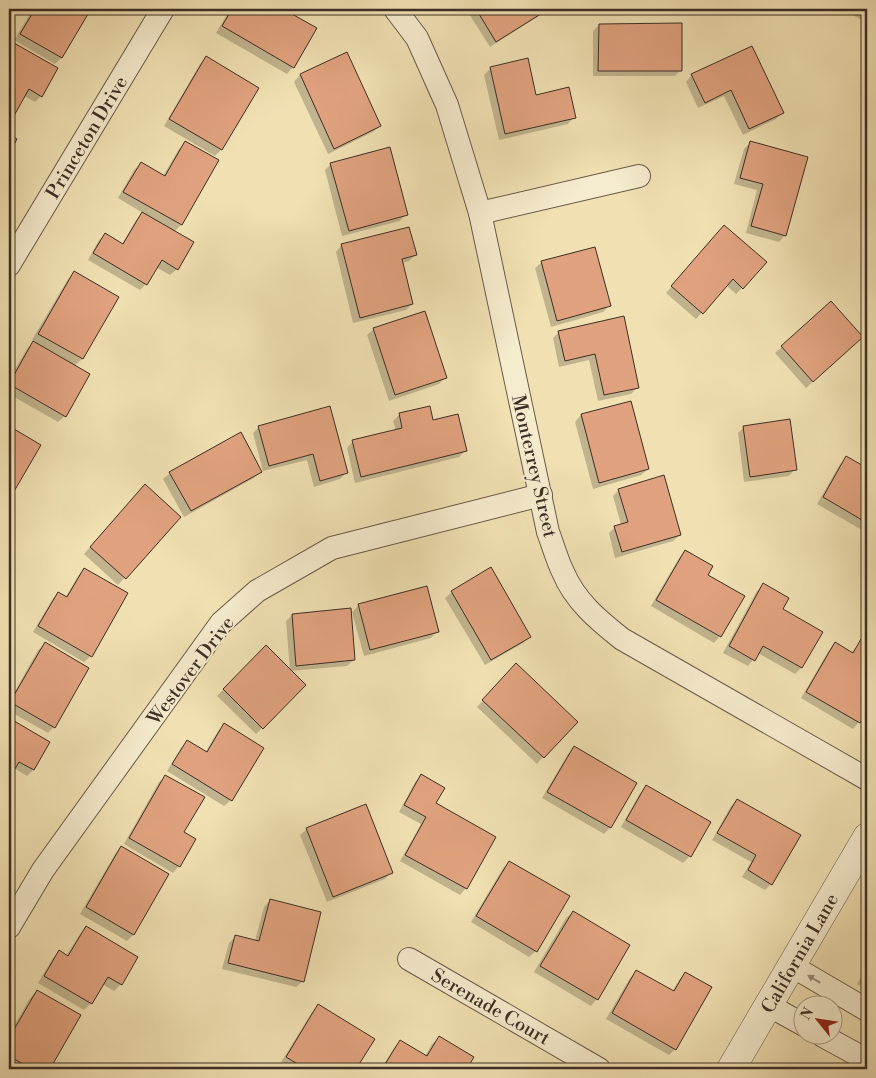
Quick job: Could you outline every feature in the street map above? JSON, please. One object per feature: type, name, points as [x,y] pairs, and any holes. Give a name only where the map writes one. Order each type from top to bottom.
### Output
[{"type":"street","name":"Princeton Drive","points":[[9,266],[163,9]]},
{"type":"street","name":"Monterrey Street","points":[[395,9],[416,38],[447,105],[480,213],[548,532],[563,573],[578,598],[596,619],[622,639],[867,779]]},
{"type":"street","points":[[480,213],[638,176]]},
{"type":"street","name":"Westover Drive","points":[[9,927],[43,870],[221,623],[257,591],[332,548],[541,495]]},
{"type":"street","name":"California Lane","points":[[731,1069],[867,837]]},
{"type":"street","name":"Serenade Court","points":[[409,958],[599,1069]]},
{"type":"street","points":[[792,966],[867,1010]]},
{"type":"street","points":[[768,1005],[794,1019]]},
{"type":"street","points":[[841,1046],[867,1060]]},
{"type":"building","points":[[35,9],[91,9],[62,58],[20,34]]},
{"type":"building","points":[[232,9],[283,9],[317,28],[294,68],[222,26]]},
{"type":"building","points":[[476,9],[546,9],[547,10],[496,42]]},
{"type":"building","points":[[682,23],[682,71],[598,71],[599,24]]},
{"type":"building","points":[[14,43],[58,68],[42,97],[29,89],[11,121],[9,120],[9,51]]},
{"type":"building","points":[[752,46],[784,113],[749,129],[731,90],[705,103],[691,74]]},
{"type":"building","points":[[347,52],[381,126],[334,149],[300,74]]},
{"type":"building","points":[[206,56],[259,88],[222,150],[169,119]]},
{"type":"building","points":[[528,58],[536,95],[569,87],[576,118],[505,134],[490,67]]},
{"type":"building","points":[[9,134],[17,139],[9,154]]},
{"type":"building","points":[[185,141],[219,160],[182,225],[123,192],[141,162],[165,176]]},
{"type":"building","points":[[750,141],[808,157],[786,236],[751,226],[763,184],[740,178]]},
{"type":"building","points":[[390,147],[408,215],[349,231],[330,163]]},
{"type":"building","points":[[142,212],[194,242],[178,270],[162,260],[147,285],[93,253],[105,233],[123,244]]},
{"type":"building","points":[[724,225],[767,262],[743,289],[733,279],[703,314],[671,286]]},
{"type":"building","points":[[409,227],[417,255],[402,259],[413,304],[360,318],[341,244]]},
{"type":"building","points":[[595,247],[611,306],[557,321],[541,261]]},
{"type":"building","points":[[74,271],[119,297],[83,359],[38,334]]},
{"type":"building","points":[[831,301],[863,337],[813,382],[781,346]]},
{"type":"building","points":[[425,311],[447,378],[395,395],[373,328]]},
{"type":"building","points":[[624,316],[639,388],[604,395],[595,354],[565,361],[558,331]]},
{"type":"building","points":[[33,341],[90,374],[66,417],[9,384]]},
{"type":"building","points":[[631,401],[649,469],[599,483],[581,414]]},
{"type":"building","points":[[330,406],[348,473],[320,481],[313,454],[269,466],[258,426]]},
{"type":"building","points":[[430,406],[433,420],[458,414],[467,451],[361,477],[352,440],[402,428],[399,413]]},
{"type":"building","points":[[790,419],[797,470],[750,477],[743,426]]},
{"type":"building","points":[[9,426],[41,445],[9,500]]},
{"type":"building","points":[[241,432],[262,472],[191,511],[169,472]]},
{"type":"building","points":[[846,456],[867,468],[867,523],[823,497]]},
{"type":"building","points":[[664,475],[681,535],[622,552],[614,526],[628,522],[618,489]]},
{"type":"building","points":[[145,484],[181,517],[126,579],[90,547]]},
{"type":"building","points":[[685,550],[713,566],[708,575],[745,596],[721,637],[656,600]]},
{"type":"building","points":[[491,567],[531,637],[491,660],[451,591]]},
{"type":"building","points":[[84,568],[128,593],[92,657],[38,626],[58,592],[67,597]]},
{"type":"building","points":[[763,583],[789,598],[783,609],[823,632],[802,668],[763,646],[755,661],[729,646]]},
{"type":"building","points":[[427,586],[439,632],[370,650],[358,604]]},
{"type":"building","points":[[351,608],[355,660],[296,666],[292,614]]},
{"type":"building","points":[[861,639],[867,643],[867,711],[860,723],[806,692],[835,642],[853,653]]},
{"type":"building","points":[[45,642],[89,668],[55,728],[10,702]]},
{"type":"building","points":[[266,645],[306,685],[263,729],[223,689]]},
{"type":"building","points":[[516,663],[578,722],[544,758],[482,700]]},
{"type":"building","points":[[9,718],[50,742],[34,770],[19,762],[9,779]]},
{"type":"building","points":[[224,723],[264,748],[232,801],[172,764],[187,740],[207,752]]},
{"type":"building","points":[[574,746],[637,783],[611,828],[547,792]]},
{"type":"building","points":[[421,774],[445,788],[436,803],[496,837],[467,889],[405,855],[426,817],[404,805]]},
{"type":"building","points":[[165,775],[205,797],[184,832],[196,839],[180,867],[129,838]]},
{"type":"building","points":[[646,785],[711,822],[691,857],[626,820]]},
{"type":"building","points":[[737,799],[801,835],[772,885],[748,870],[756,855],[717,833]]},
{"type":"building","points":[[366,804],[393,873],[333,897],[306,828]]},
{"type":"building","points":[[121,846],[169,874],[134,935],[86,907]]},
{"type":"building","points":[[509,861],[570,896],[537,952],[476,916]]},
{"type":"building","points":[[270,899],[321,912],[304,982],[228,963],[235,935],[259,941]]},
{"type":"building","points":[[573,911],[630,945],[598,1000],[540,966]]},
{"type":"building","points":[[86,926],[138,957],[122,985],[108,977],[92,1004],[44,976],[59,950],[68,956]]},
{"type":"building","points":[[867,968],[867,980],[862,977]]},
{"type":"building","points":[[636,970],[674,991],[685,972],[712,987],[676,1050],[612,1013]]},
{"type":"building","points":[[37,990],[81,1015],[50,1069],[32,1069],[9,1056],[9,1038]]},
{"type":"building","points":[[318,1004],[375,1039],[356,1069],[306,1069],[286,1057]]},
{"type":"building","points":[[439,1036],[474,1057],[467,1069],[382,1069],[400,1040],[427,1056]]}]
